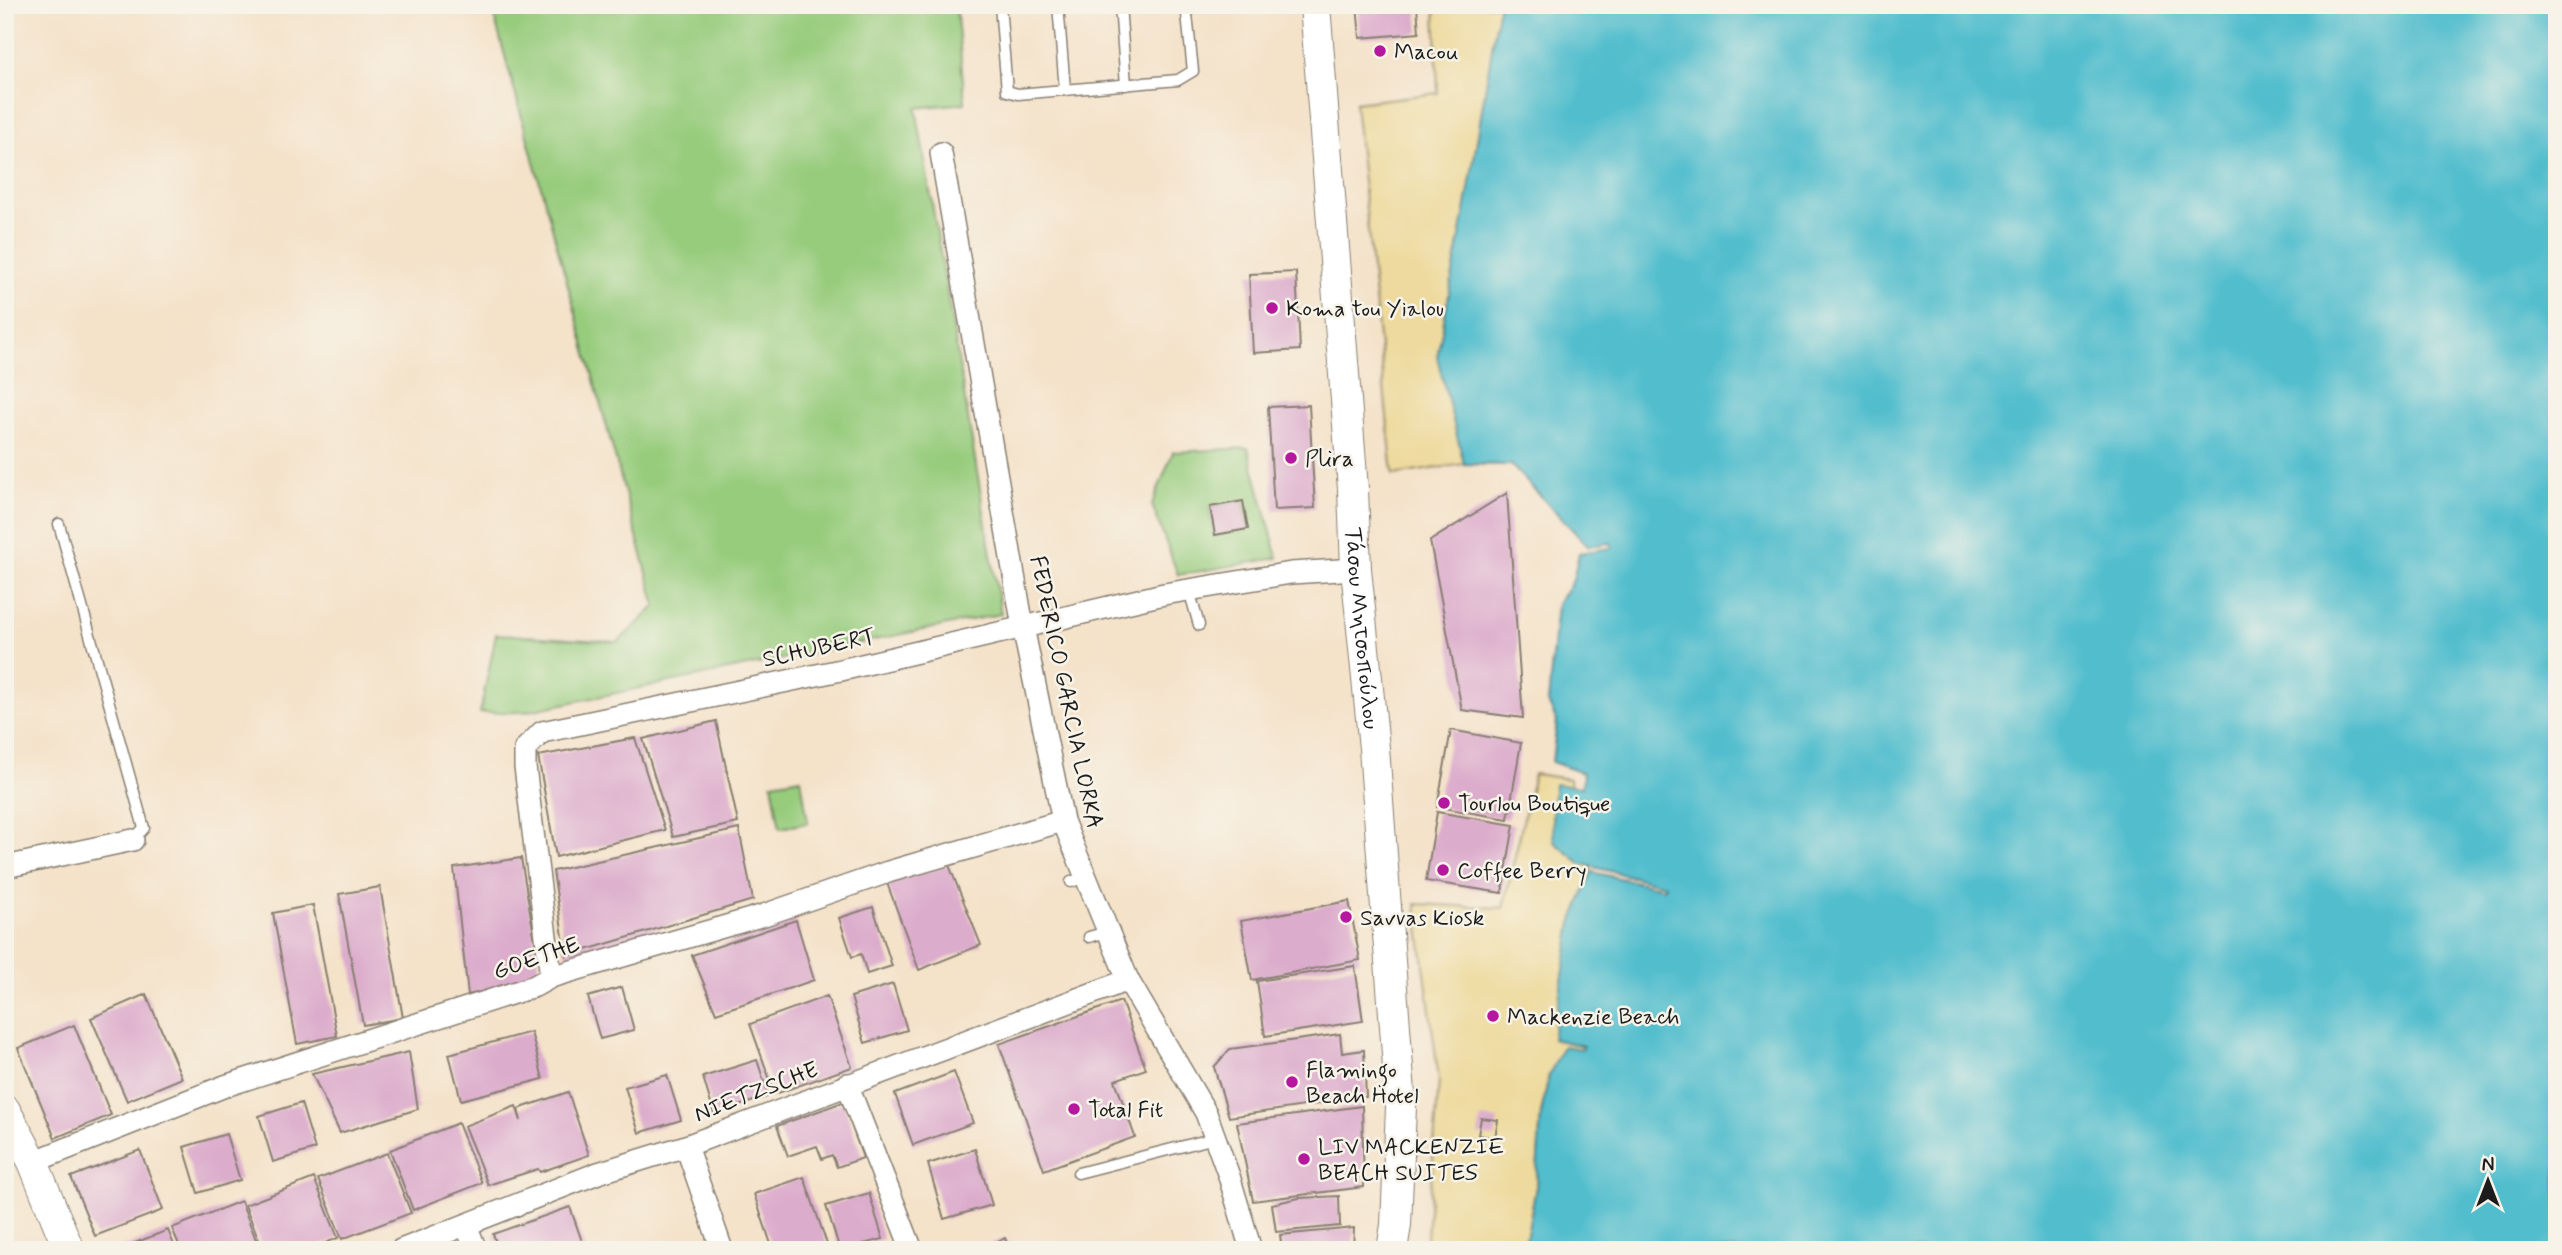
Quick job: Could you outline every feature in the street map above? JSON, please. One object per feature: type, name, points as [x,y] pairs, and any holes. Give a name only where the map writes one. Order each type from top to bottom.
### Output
[{"type":"street","name":"Τάσου Μητσοπούλου","points":[[1315,5],[1353,489],[1356,569],[1374,748],[1401,1107],[1396,1225],[1392,1250]]},
{"type":"street","name":"FEDERICO GARCIA LORKA","points":[[941,153],[1023,627],[1063,821],[1078,879],[1098,934],[1206,1113],[1251,1250]]},
{"type":"street","name":"SCHUBERT","points":[[551,977],[525,767],[525,749],[542,732],[841,670],[1189,590],[1291,573],[1356,569]]},
{"type":"street","name":"GOETHE","points":[[33,1163],[225,1086],[536,986],[551,977],[765,915],[888,872],[1063,821]]},
{"type":"street","points":[[5,867],[133,840]]},
{"type":"street","name":"NIETZSCHE","points":[[401,1250],[598,1173],[686,1146],[1128,980]]},
{"type":"street","points":[[847,1084],[912,1250]]},
{"type":"street","points":[[5,1110],[33,1163],[69,1250]]},
{"type":"street","points":[[686,1146],[722,1250]]},
{"type":"street","points":[[466,1225],[476,1250]]},
{"type":"lane","points":[[1000,5],[1007,91],[1018,94],[1178,80],[1193,71],[1186,5]]},
{"type":"lane","points":[[1058,5],[1065,90]]},
{"type":"lane","points":[[1120,5],[1126,85]]},
{"type":"lane","points":[[59,524],[144,828],[133,840]]},
{"type":"lane","points":[[1189,590],[1199,625]]},
{"type":"lane","points":[[1078,1173],[1215,1138]]},
{"type":"green space","points":[[491,5],[956,5],[965,103],[916,108],[1001,614],[524,712],[480,713],[496,634],[618,642],[656,606]]},
{"type":"green space","points":[[1248,448],[1278,558],[1178,575],[1152,505],[1173,452]],"holes":[[[1243,501],[1248,529],[1215,535],[1210,507]]]},
{"type":"green space","points":[[801,778],[808,823],[780,828],[772,783]]},
{"type":"sand","points":[[1435,5],[1568,5],[1588,546],[1511,465],[1464,464],[1393,475],[1355,103],[1438,93]]},
{"type":"sand","name":"Mackenzie Beach","points":[[1534,774],[1569,779],[1592,872],[1572,923],[1553,1039],[1585,1046],[1549,1075],[1541,1114],[1536,1187],[1524,1250],[1426,1250],[1439,1080],[1416,904],[1503,908]]},
{"type":"water","points":[[1499,5],[2557,5],[2557,1250],[1524,1250],[1536,1187],[1541,1114],[1549,1075],[1563,1046],[1582,1049],[1584,1046],[1552,1039],[1572,923],[1592,872],[1663,888],[1665,885],[1582,864],[1554,842],[1552,816],[1555,784],[1582,787],[1583,773],[1552,762],[1557,721],[1548,703],[1557,604],[1573,580],[1579,553],[1611,548],[1611,543],[1588,546],[1511,465],[1464,464],[1437,357],[1468,195]]},
{"type":"building","points":[[1357,5],[1417,5],[1419,33],[1360,38]]},
{"type":"building","points":[[1296,272],[1300,350],[1253,353],[1249,274]]},
{"type":"building","name":"Plira","points":[[1309,405],[1315,508],[1274,510],[1268,407]]},
{"type":"building","points":[[1507,493],[1523,718],[1462,710],[1430,541]]},
{"type":"building","points":[[1243,501],[1248,529],[1215,535],[1210,507]]},
{"type":"building","points":[[716,721],[738,823],[673,837],[643,739]]},
{"type":"building","points":[[1451,730],[1521,743],[1508,819],[1437,807]]},
{"type":"building","points":[[635,738],[665,830],[556,857],[538,756]]},
{"type":"building","points":[[1437,812],[1514,825],[1502,893],[1426,881]]},
{"type":"building","points":[[739,829],[753,900],[566,956],[553,871]]},
{"type":"building","points":[[521,858],[541,977],[468,995],[454,868]]},
{"type":"building","points":[[949,865],[981,945],[919,970],[887,883]]},
{"type":"building","points":[[380,887],[403,1018],[363,1025],[339,894]]},
{"type":"building","points":[[1349,901],[1360,960],[1252,980],[1241,921]]},
{"type":"building","points":[[313,905],[337,1036],[297,1044],[273,913]]},
{"type":"building","points":[[873,907],[892,966],[867,974],[861,954],[852,957],[839,918]]},
{"type":"building","points":[[796,920],[814,980],[716,1013],[692,955]]},
{"type":"building","points":[[1355,966],[1363,1021],[1265,1036],[1257,981]]},
{"type":"building","points":[[893,984],[907,1030],[865,1043],[851,997]]},
{"type":"building","points":[[622,987],[634,1030],[600,1039],[588,997]]},
{"type":"building","points":[[146,994],[182,1078],[127,1101],[91,1018]]},
{"type":"building","points":[[827,996],[852,1067],[775,1094],[750,1024]]},
{"type":"building","name":"Total Fit","points":[[1121,1001],[1146,1069],[1115,1080],[1135,1137],[1044,1170],[999,1044]]},
{"type":"building","points":[[74,1025],[111,1115],[55,1138],[18,1048]]},
{"type":"building","points":[[531,1032],[543,1079],[461,1100],[449,1054]]},
{"type":"building","name":"Flamingo Beach Hotel","points":[[1340,1034],[1342,1053],[1364,1050],[1366,1097],[1229,1117],[1214,1067],[1230,1049]]},
{"type":"building","points":[[409,1052],[418,1109],[340,1133],[312,1074]]},
{"type":"building","points":[[757,1060],[769,1096],[714,1114],[703,1077]]},
{"type":"building","points":[[954,1072],[973,1123],[913,1145],[895,1094]]},
{"type":"building","points":[[667,1075],[681,1120],[639,1133],[625,1087]]},
{"type":"building","points":[[568,1092],[589,1155],[540,1172],[538,1169],[488,1185],[464,1126],[516,1106],[521,1121],[518,1109]]},
{"type":"building","points":[[843,1102],[863,1158],[837,1167],[832,1155],[822,1159],[817,1146],[788,1156],[777,1126]]},
{"type":"building","points":[[301,1103],[315,1149],[273,1162],[259,1116]]},
{"type":"building","name":"LIV MACKENZIE BEACH SUITES","points":[[1362,1106],[1364,1187],[1253,1201],[1237,1123]]},
{"type":"building","points":[[1481,1118],[1498,1120],[1495,1138],[1478,1135]]},
{"type":"building","points":[[458,1123],[482,1183],[413,1210],[390,1150]]},
{"type":"building","points":[[226,1134],[240,1180],[198,1193],[184,1147]]},
{"type":"building","points":[[975,1149],[992,1205],[944,1219],[928,1164]]},
{"type":"building","points":[[140,1150],[163,1210],[95,1236],[71,1177]]},
{"type":"building","points":[[387,1153],[411,1213],[342,1239],[318,1179]]},
{"type":"building","points":[[804,1177],[829,1250],[773,1250],[754,1194]]},
{"type":"building","points":[[314,1178],[338,1238],[308,1250],[263,1250],[245,1205]]},
{"type":"building","points":[[869,1193],[883,1239],[840,1250],[826,1206]]},
{"type":"building","points":[[1339,1196],[1340,1226],[1276,1232],[1272,1204],[1299,1198]]},
{"type":"building","points":[[241,1201],[260,1250],[181,1250],[172,1228]]},
{"type":"building","points":[[570,1207],[585,1250],[499,1250],[493,1234]]},
{"type":"building","points":[[1354,1228],[1353,1250],[1282,1250],[1280,1235]]},
{"type":"building","points":[[168,1230],[176,1250],[117,1250]]},
{"type":"building","points":[[1005,1238],[1010,1250],[976,1250]]},
{"type":"place","name":"Macou","points":[[1380,51]]},
{"type":"place","name":"Koma tou Yialou","points":[[1272,308]]},
{"type":"place","name":"Plira","points":[[1291,458]]},
{"type":"place","name":"Tourlou Boutique","points":[[1444,803]]},
{"type":"place","name":"Coffee Berry","points":[[1443,870]]},
{"type":"place","name":"Savvas Kiosk","points":[[1346,917]]},
{"type":"place","name":"Mackenzie Beach","points":[[1493,1016]]},
{"type":"place","name":"Flamingo Beach Hotel","points":[[1292,1082]]},
{"type":"place","name":"Total Fit","points":[[1074,1109]]},
{"type":"place","name":"LIV MACKENZIE BEACH SUITES","points":[[1304,1159]]}]
